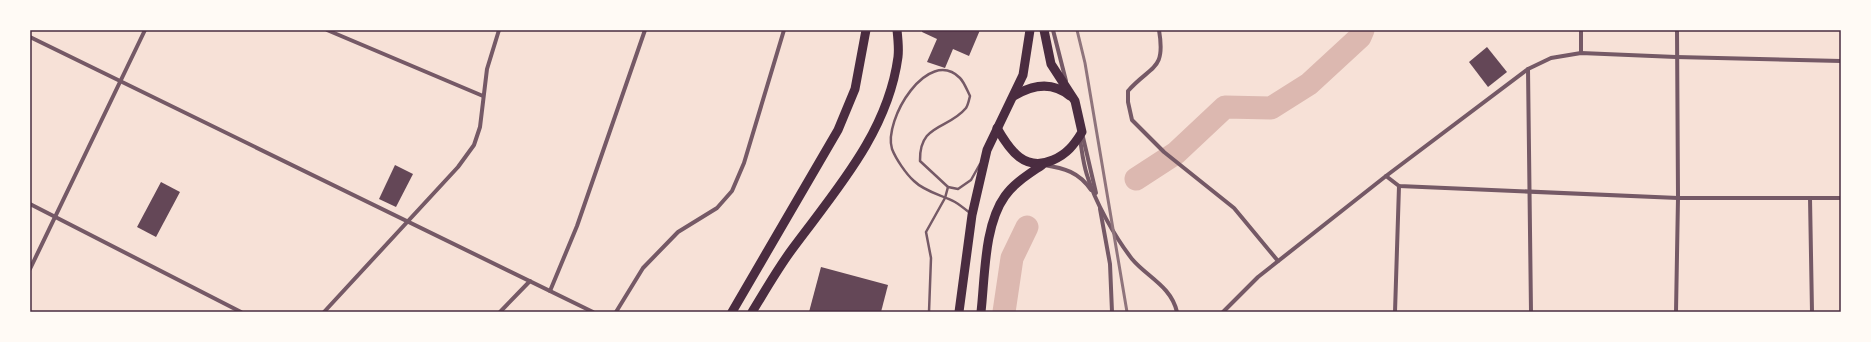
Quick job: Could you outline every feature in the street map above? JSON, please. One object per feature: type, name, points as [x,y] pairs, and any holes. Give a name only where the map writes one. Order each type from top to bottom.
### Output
[{"type":"highway","points":[[732,312],[838,130],[855,89],[866,30]]},
{"type":"highway","points":[[752,312],[789,253],[857,161],[877,126],[888,99],[898,57],[897,30]]},
{"type":"highway","points":[[959,312],[972,214],[987,150],[1023,75],[1030,30]]},
{"type":"highway","points":[[981,312],[990,234],[995,215],[1005,196],[1013,187],[1042,165],[1068,152],[1082,132],[1075,101],[1051,64],[1044,30]]},
{"type":"highway","points":[[1014,96],[1032,87],[1052,86],[1065,92],[1075,101]]},
{"type":"highway","points":[[997,128],[1006,144],[1016,155],[1029,163],[1042,165]]},
{"type":"street","points":[[30,269],[145,30]]},
{"type":"street","points":[[327,30],[483,96]]},
{"type":"street","points":[[324,312],[458,167],[474,145],[480,127],[487,69],[499,30]]},
{"type":"street","points":[[550,291],[577,226],[645,30]]},
{"type":"street","points":[[616,312],[643,268],[678,232],[717,208],[732,190],[744,163],[784,30]]},
{"type":"street","points":[[1053,30],[1076,120],[1086,175],[1105,216],[1133,259],[1164,287],[1176,306],[1177,312]]},
{"type":"street","points":[[1159,30],[1162,48],[1156,66],[1128,91],[1128,102],[1132,120],[1164,152],[1234,208],[1278,261]]},
{"type":"street","points":[[1581,30],[1581,53]]},
{"type":"street","points":[[1676,312],[1678,198],[1677,30]]},
{"type":"street","points":[[30,37],[592,312]]},
{"type":"street","points":[[1222,312],[1258,277],[1386,176],[1528,69],[1551,58],[1581,53],[1676,58],[1841,61]]},
{"type":"street","points":[[1528,69],[1531,312]]},
{"type":"street","points":[[1082,132],[1098,200],[1110,264],[1112,312]]},
{"type":"street","points":[[1042,165],[1066,169],[1076,174],[1087,184],[1098,200]]},
{"type":"street","points":[[1386,176],[1399,186],[1678,198],[1841,198]]},
{"type":"street","points":[[1395,312],[1399,186]]},
{"type":"street","points":[[1810,198],[1812,312]]},
{"type":"street","points":[[30,204],[241,312]]},
{"type":"street","points":[[500,312],[530,281]]},
{"type":"lane","points":[[972,214],[956,203],[930,192],[914,182],[892,148],[891,128],[906,97],[925,75],[937,69],[950,71],[960,78],[970,96],[966,107],[927,134],[920,150],[920,161],[948,187],[958,189],[971,180],[987,150]]},
{"type":"lane","points":[[929,312],[931,258],[926,232],[945,198],[948,187]]},
{"type":"building","points":[[922,30],[980,30],[969,56],[953,49],[945,68],[927,62],[937,39],[922,32]]},
{"type":"building","points":[[1487,47],[1507,72],[1488,87],[1469,62]]},
{"type":"building","points":[[395,165],[413,174],[396,207],[379,199]]},
{"type":"building","points":[[161,182],[180,192],[156,237],[137,227]]},
{"type":"building","points":[[821,267],[888,285],[881,312],[809,312]]},
{"type":"waterway","points":[[1136,179],[1176,153],[1225,107],[1271,108],[1309,84],[1360,37],[1363,30]]},
{"type":"waterway","points":[[1004,312],[1012,258],[1027,227]]},
{"type":"railway","points":[[1077,30],[1085,63],[1127,312]]}]
